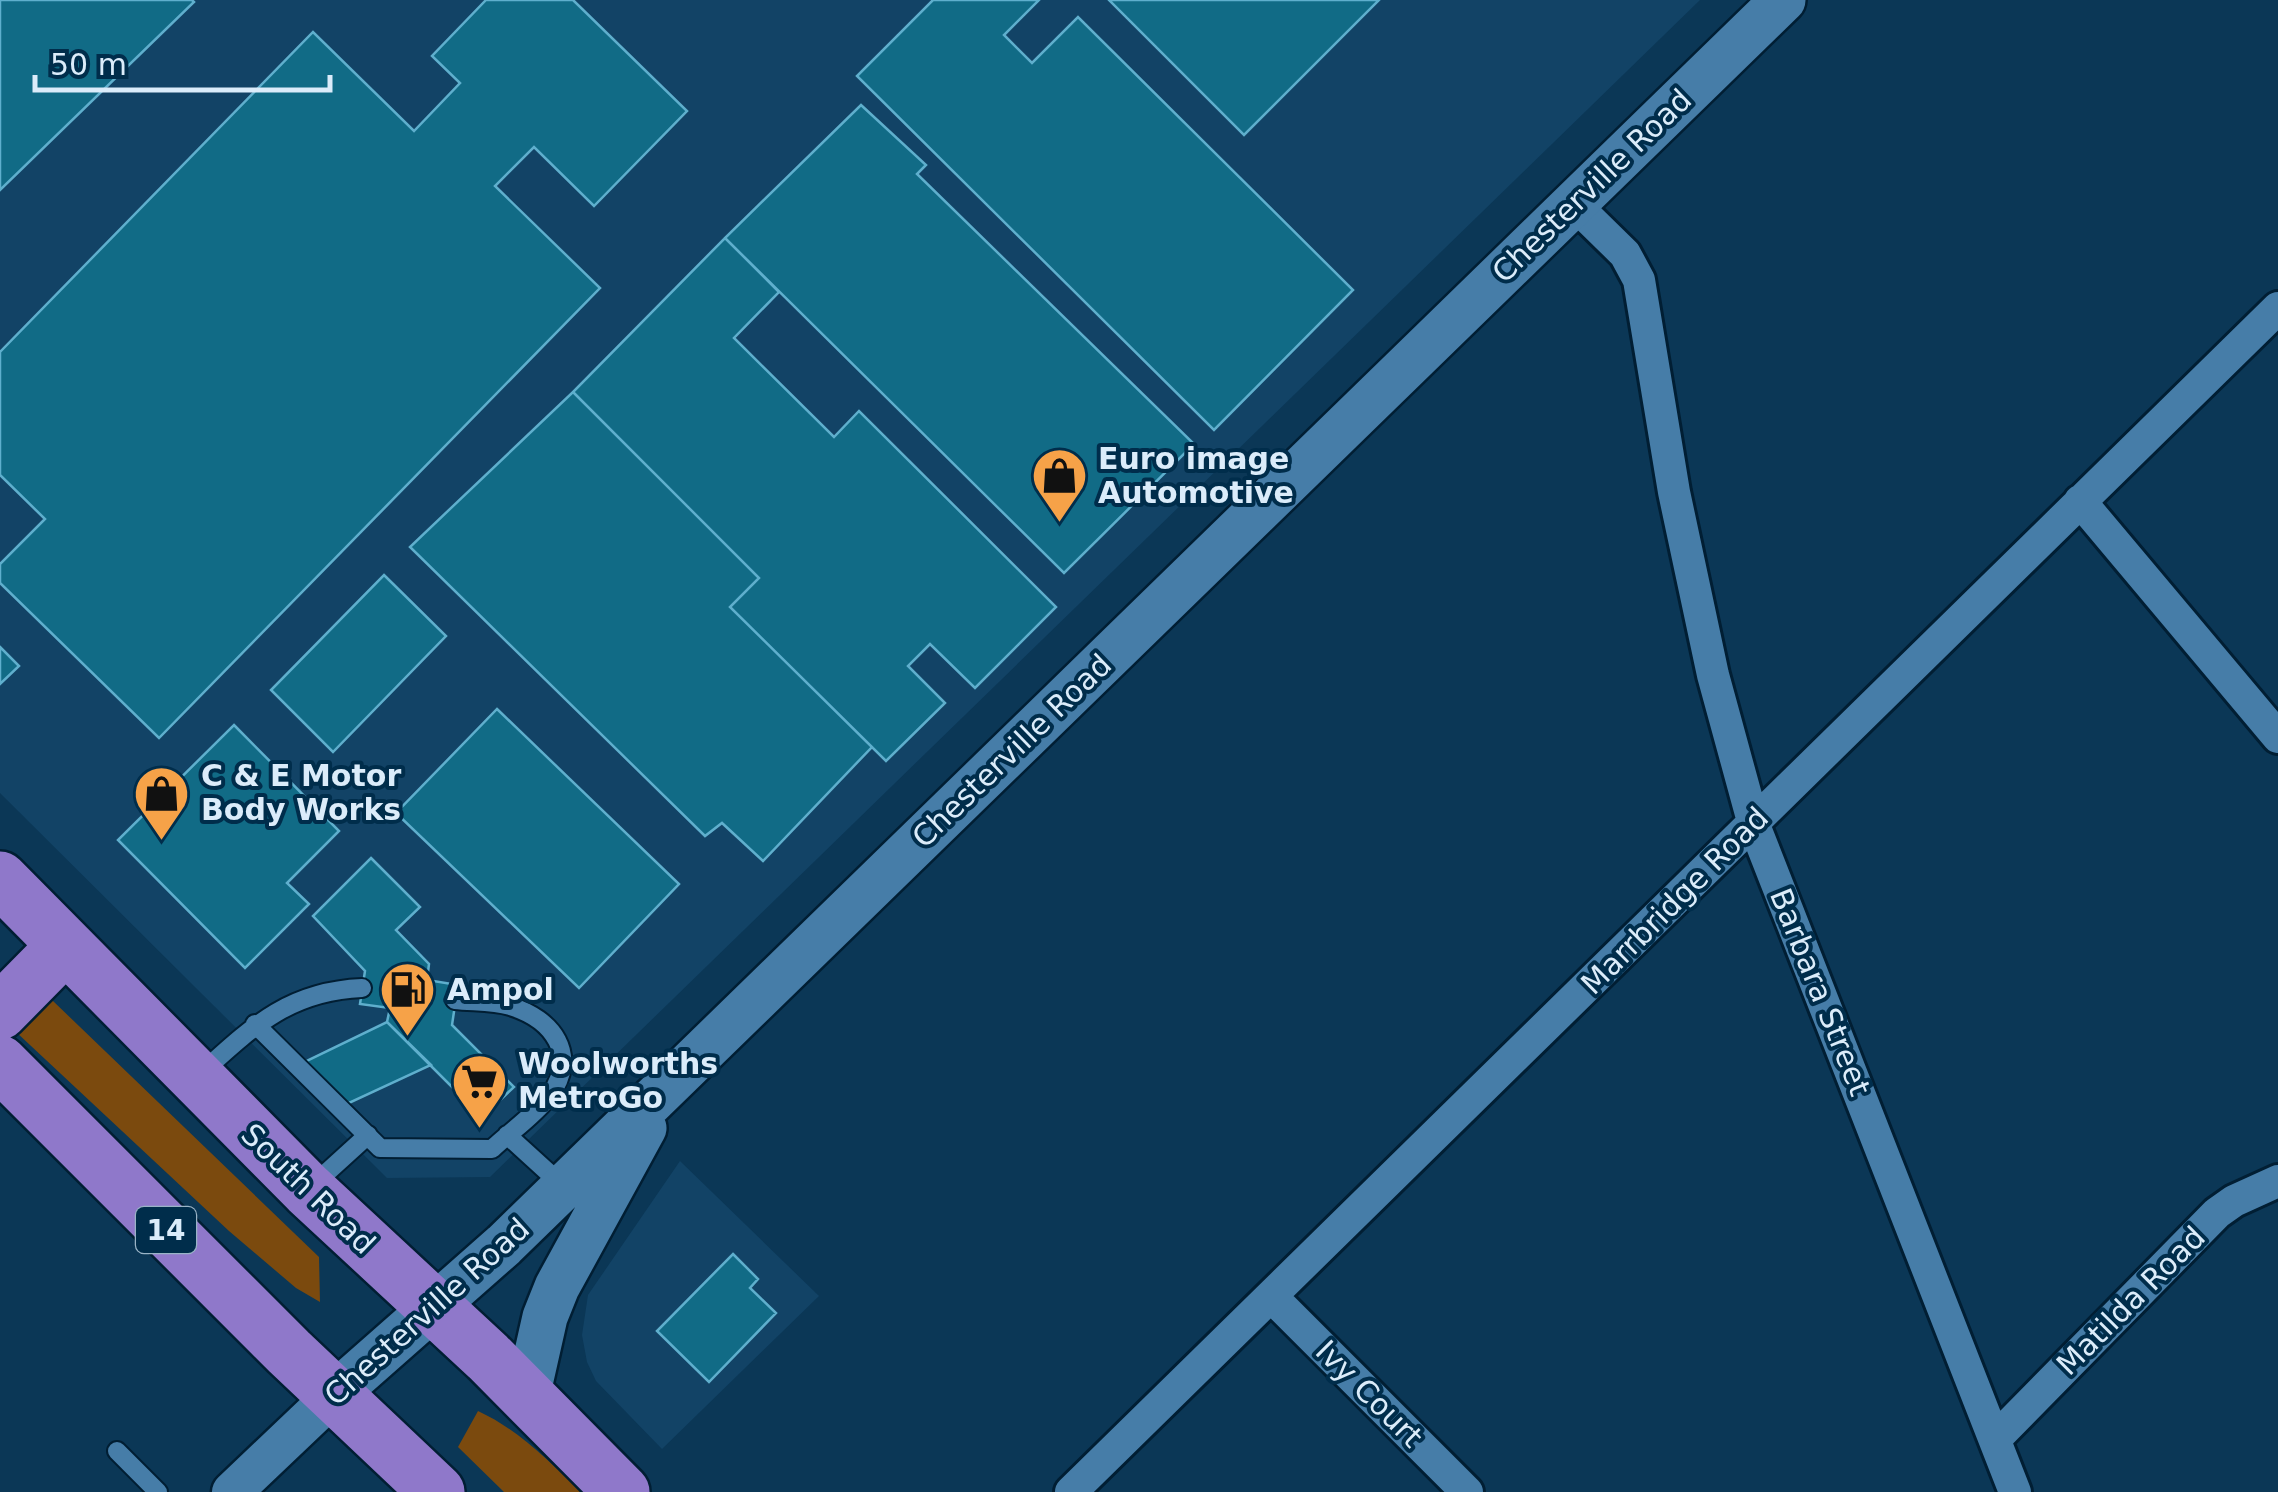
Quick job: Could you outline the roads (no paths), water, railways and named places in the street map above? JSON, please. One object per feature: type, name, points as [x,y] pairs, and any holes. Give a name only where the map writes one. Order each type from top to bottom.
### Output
[{"type":"highway","name":"South Road","points":[[0,880],[308,1190],[434,1307],[622,1492]]},
{"type":"highway","points":[[0,1012],[64,947]]},
{"type":"highway","name":"14","points":[[0,1063],[438,1492]]},
{"type":"main road","name":"Chesterville Road","points":[[335,1394],[564,1187],[1782,0]]},
{"type":"main road","points":[[527,1397],[545,1316],[558,1286],[667,1087]]},
{"type":"street","name":"Barbara Street","points":[[1574,204],[1625,254],[1639,280],[1674,492],[1697,602],[1754,825],[2016,1492]]},
{"type":"street","name":"Marrbridge Road","points":[[1072,1492],[2278,308]]},
{"type":"street","points":[[2080,501],[2278,737]]},
{"type":"street","name":"Matilda Road","points":[[1996,1438],[2217,1213],[2278,1181]]},
{"type":"street","name":"Ivy Court","points":[[1271,1296],[1467,1492]]},
{"type":"street","name":"Chesterville Road","points":[[232,1492],[335,1394]]},
{"type":"lane","points":[[196,1078],[255,1024],[290,1005],[330,989],[362,988]]},
{"type":"lane","points":[[255,1024],[380,1148],[492,1149],[552,1092],[564,1065],[564,1049],[539,1020],[510,1006],[456,1000]]},
{"type":"lane","points":[[308,1190],[368,1135]]},
{"type":"lane","points":[[506,1135],[564,1187]]},
{"type":"lane","points":[[117,1451],[158,1492]]},
{"type":"place","name":"Euro image Automotive","points":[[1059,525]]},
{"type":"place","name":"C & E Motor Body Works","points":[[162,842]]},
{"type":"place","name":"Ampol","points":[[408,1039]]},
{"type":"place","name":"Woolworths MetroGo","points":[[479,1130]]}]
